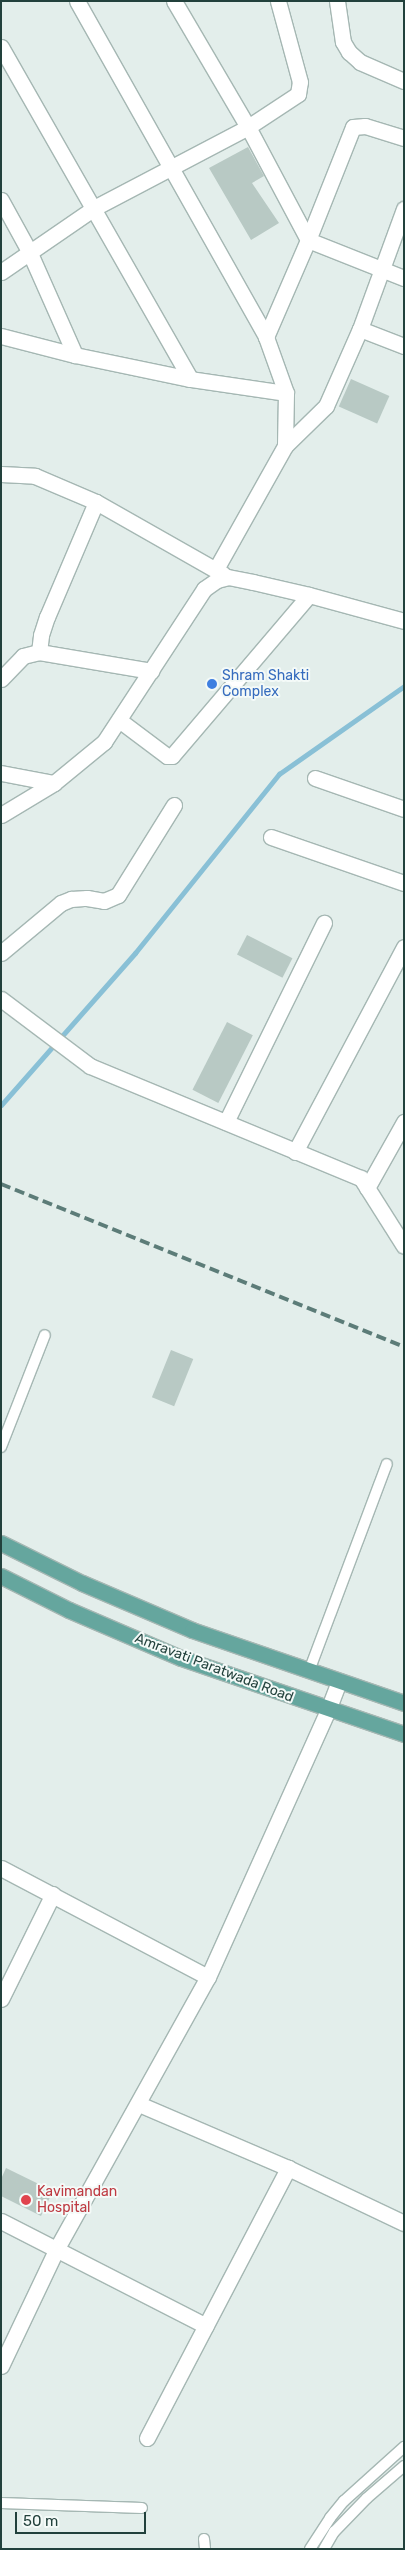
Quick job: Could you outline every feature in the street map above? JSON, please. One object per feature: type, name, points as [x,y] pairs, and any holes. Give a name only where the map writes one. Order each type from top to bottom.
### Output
[{"type":"main road","points":[[1,1543],[82,1583],[192,1630],[404,1703]]},
{"type":"main road","name":"Amravati Paratwada Road","points":[[1,1576],[69,1610],[181,1658],[328,1710],[404,1734]]},
{"type":"street","points":[[77,1],[266,337],[286,393],[285,446]]},
{"type":"street","points":[[174,1],[248,127],[308,240],[404,278]]},
{"type":"street","points":[[1,272],[28,251],[94,208],[248,127],[298,94],[300,88],[278,1]]},
{"type":"street","points":[[336,1],[343,42],[348,52],[360,62],[404,81]]},
{"type":"street","points":[[1,47],[190,379]]},
{"type":"street","points":[[266,337],[354,128],[366,126],[404,138]]},
{"type":"street","points":[[1,200],[28,251],[76,355]]},
{"type":"street","points":[[1,815],[54,783],[104,742],[204,589],[218,580],[285,446],[326,406],[360,329],[404,209]]},
{"type":"street","points":[[360,329],[404,346]]},
{"type":"street","points":[[1,336],[76,355],[190,379],[286,393]]},
{"type":"street","points":[[1,474],[35,476],[96,502],[222,573],[404,621]]},
{"type":"street","points":[[40,652],[41,635],[47,617],[96,502]]},
{"type":"street","points":[[119,720],[167,756],[172,756],[309,595]]},
{"type":"street","points":[[1,679],[24,656],[40,652],[151,671]]},
{"type":"street","points":[[1,773],[54,783]]},
{"type":"street","points":[[315,778],[404,808]]},
{"type":"street","points":[[1,953],[61,902],[87,898],[104,901],[118,895],[174,805]]},
{"type":"street","points":[[271,837],[404,883]]},
{"type":"street","points":[[226,1122],[324,923]]},
{"type":"street","points":[[295,1152],[404,947]]},
{"type":"street","points":[[1,999],[36,1023],[72,1054],[90,1066],[361,1178],[404,1246]]},
{"type":"street","points":[[367,1188],[404,1122]]},
{"type":"street","points":[[1,2366],[57,2248],[139,2104],[208,1977],[328,1710],[339,1681]]},
{"type":"street","points":[[1,1868],[208,1977]]},
{"type":"street","points":[[1,1999],[53,1894]]},
{"type":"street","points":[[139,2104],[288,2168],[404,2223]]},
{"type":"street","points":[[147,2438],[288,2168]]},
{"type":"street","points":[[1,2221],[206,2326]]},
{"type":"lane","points":[[1,1446],[45,1335]]},
{"type":"lane","points":[[310,1671],[387,1464]]},
{"type":"lane","points":[[310,2549],[344,2500],[404,2447]]},
{"type":"lane","points":[[324,2549],[334,2532],[355,2510],[404,2466]]},
{"type":"lane","points":[[344,2500],[355,2510]]},
{"type":"lane","points":[[1,2503],[142,2508]]},
{"type":"building","points":[[248,147],[264,176],[252,183],[279,223],[251,240],[209,168]]},
{"type":"building","points":[[351,379],[389,396],[377,423],[339,406]]},
{"type":"building","points":[[247,935],[292,958],[282,978],[237,955]]},
{"type":"building","points":[[227,1022],[253,1035],[218,1103],[192,1090]]},
{"type":"building","points":[[171,1350],[193,1359],[174,1406],[152,1397]]},
{"type":"building","points":[[6,2168],[53,2191],[41,2216],[1,2196],[1,2179]]},
{"type":"waterway","points":[[1,1105],[135,953],[279,774],[404,686]]},
{"type":"railway","points":[[1,1184],[404,1347]]},
{"type":"place","name":"Shram Shakti Complex","points":[[212,684]]},
{"type":"place","name":"Kavimandan Hospital","points":[[26,2200]]}]
